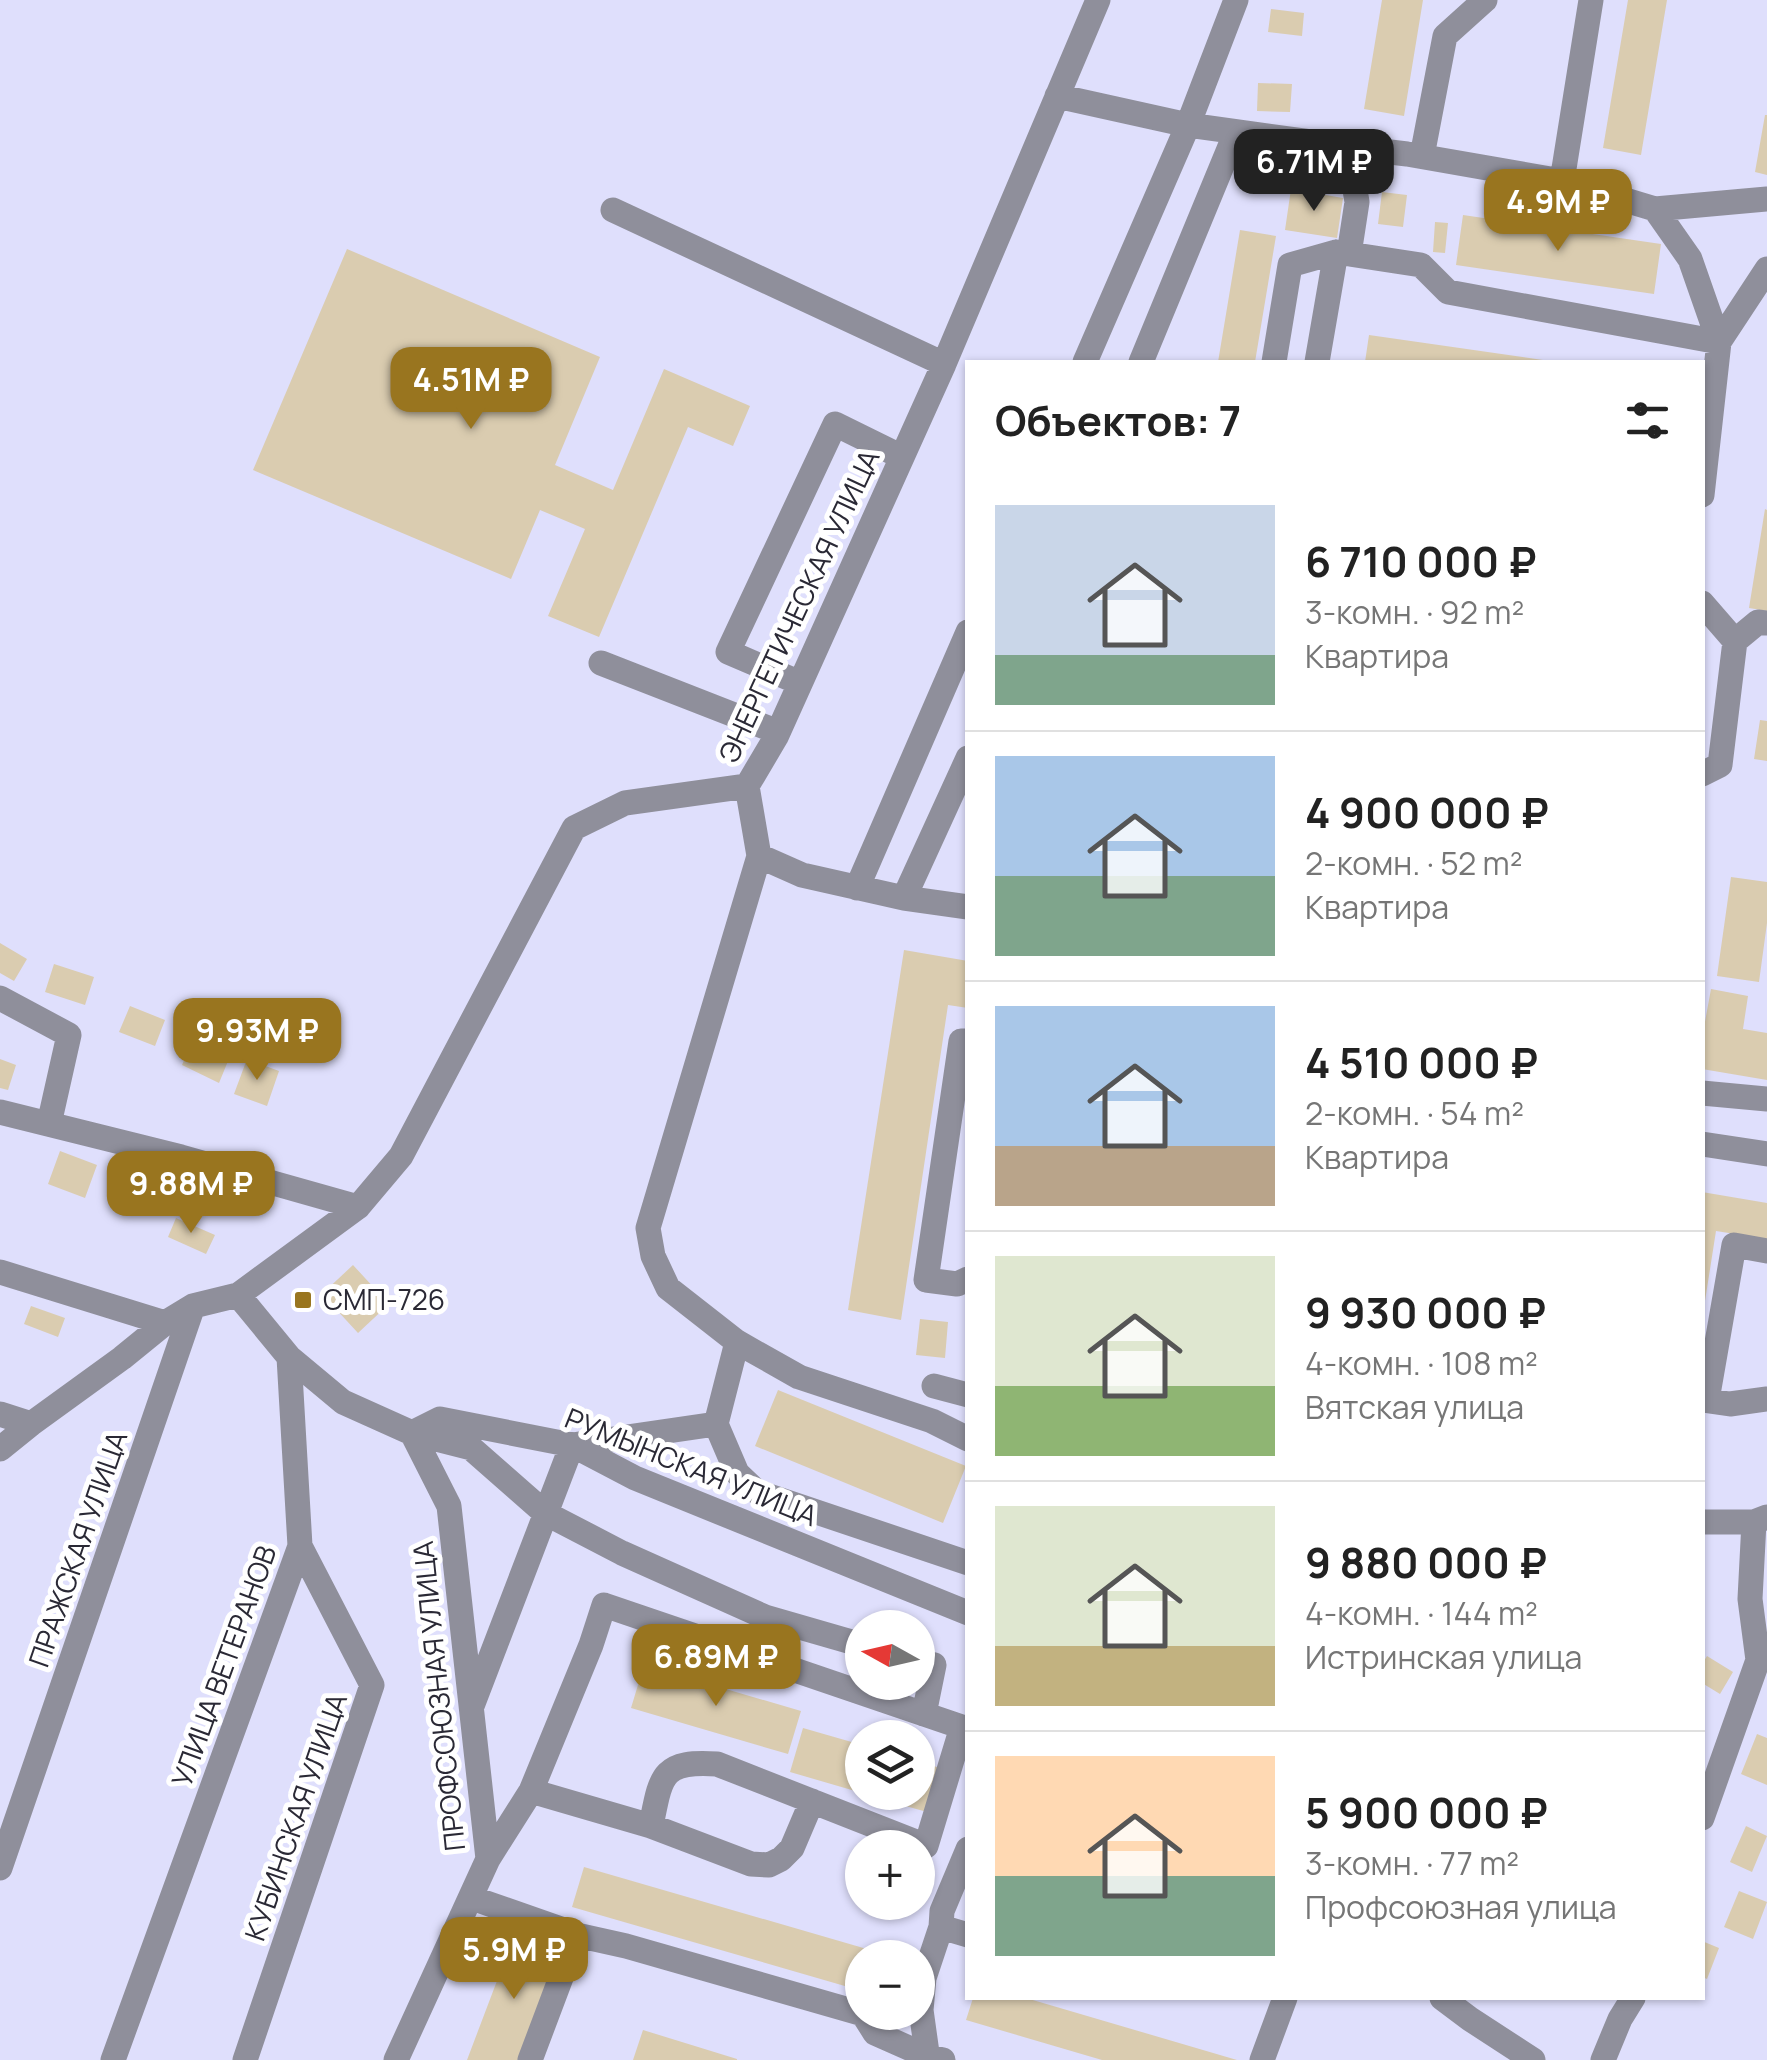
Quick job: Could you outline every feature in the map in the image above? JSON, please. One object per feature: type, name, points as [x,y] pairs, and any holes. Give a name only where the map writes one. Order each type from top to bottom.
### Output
[{"type":"street","name":"ЭНЕРГЕТИЧЕСКАЯ УЛИЦА","points":[[238,1295],[358,1207],[401,1156],[574,828],[626,803],[747,786],[778,732],[944,364],[1098,0]]},
{"type":"street","points":[[1086,360],[1188,125],[1236,0]]},
{"type":"street","points":[[1422,156],[1446,36],[1485,0]]},
{"type":"street","points":[[1562,181],[1592,0]]},
{"type":"street","points":[[1056,96],[1188,125],[1422,156],[1562,181],[1656,209],[1767,198]]},
{"type":"street","points":[[1141,360],[1236,132]]},
{"type":"street","points":[[1317,360],[1357,202],[1348,147]]},
{"type":"street","points":[[1656,209],[1690,259],[1719,342],[1705,468]]},
{"type":"street","points":[[613,210],[944,364]]},
{"type":"street","points":[[1274,360],[1290,266],[1342,253],[1421,265],[1448,292],[1719,342]]},
{"type":"street","points":[[1719,342],[1767,268]]},
{"type":"street","points":[[800,683],[728,652],[835,424],[902,457]]},
{"type":"street","points":[[1705,607],[1735,642]]},
{"type":"street","points":[[1705,772],[1720,765],[1735,642],[1758,622],[1767,622]]},
{"type":"street","points":[[1705,637],[1735,642]]},
{"type":"street","points":[[856,888],[965,639]]},
{"type":"street","points":[[602,663],[778,732]]},
{"type":"street","points":[[904,898],[965,765]]},
{"type":"street","points":[[747,786],[759,856],[648,1228],[653,1256],[668,1288],[738,1342],[800,1378],[965,1437]]},
{"type":"street","points":[[759,856],[802,875],[904,898],[965,907]]},
{"type":"street","points":[[0,998],[70,1035],[48,1124]]},
{"type":"street","points":[[965,1042],[961,1041],[926,1280],[957,1284],[965,1280]]},
{"type":"street","points":[[1705,1093],[1767,1099]]},
{"type":"street","points":[[0,1112],[358,1207]]},
{"type":"street","points":[[1705,1144],[1767,1154]]},
{"type":"street","points":[[1767,1250],[1734,1246],[1705,1400],[1730,1404],[1767,1399]]},
{"type":"street","points":[[0,1272],[165,1323]]},
{"type":"street","points":[[0,1449],[165,1323],[193,1306],[238,1295],[289,1358],[343,1402],[412,1434],[471,1448],[545,1513],[622,1553],[766,1617],[845,1640]]},
{"type":"street","name":"ПРАЖСКАЯ УЛИЦА","points":[[0,1868],[193,1306]]},
{"type":"street","points":[[738,1342],[716,1424],[736,1473],[758,1492],[965,1563]]},
{"type":"street","name":"УЛИЦА ВЕТЕРАНОВ","points":[[112,2060],[300,1546],[289,1358]]},
{"type":"street","points":[[934,1386],[965,1394]]},
{"type":"street","points":[[0,1414],[31,1424]]},
{"type":"street","name":"РУМЫНСКАЯ УЛИЦА","points":[[412,1434],[440,1419],[572,1445],[651,1485],[965,1612]]},
{"type":"street","points":[[470,1712],[572,1445],[716,1424]]},
{"type":"street","name":"ПРОФСОЮЗНАЯ УЛИЦА","points":[[396,2060],[488,1860],[449,1506],[412,1434]]},
{"type":"street","points":[[1705,1522],[1760,1519],[1750,1598],[1758,1660],[1705,1810]]},
{"type":"street","name":"КУБИНСКАЯ УЛИЦА","points":[[245,2060],[372,1685],[300,1546]]},
{"type":"street","points":[[488,1860],[531,1791],[604,1605],[962,1727],[926,1846],[717,1764],[695,1762],[677,1765],[666,1776],[658,1791],[651,1826]]},
{"type":"street","points":[[924,1714],[927,1700]]},
{"type":"street","points":[[531,1791],[651,1826],[752,1864],[770,1865],[792,1848],[812,1801]]},
{"type":"street","points":[[933,2059],[921,2010],[924,1978],[942,1912],[965,1856]]},
{"type":"street","points":[[472,1898],[580,1936],[864,2014],[875,2033],[933,2059]]},
{"type":"street","points":[[941,1927],[965,1935]]},
{"type":"street","points":[[530,2060],[580,1936]]},
{"type":"street","points":[[1262,2060],[1284,2000]]},
{"type":"street","points":[[1445,2000],[1533,2060]]},
{"type":"street","points":[[1603,2060],[1632,2000]]},
{"type":"building","points":[[1382,0],[1423,0],[1404,116],[1364,109]]},
{"type":"building","points":[[1628,0],[1667,0],[1641,155],[1603,148]]},
{"type":"building","points":[[1271,9],[1304,13],[1302,36],[1268,32]]},
{"type":"building","points":[[1258,83],[1292,84],[1290,112],[1257,111]]},
{"type":"building","points":[[1767,115],[1767,175],[1755,172]]},
{"type":"building","points":[[1291,189],[1343,198],[1337,238],[1285,230]]},
{"type":"building","points":[[1382,192],[1407,195],[1403,227],[1378,224]]},
{"type":"building","points":[[1463,215],[1661,244],[1654,294],[1456,265]]},
{"type":"building","points":[[1435,222],[1448,223],[1445,253],[1433,252]]},
{"type":"building","points":[[1240,230],[1276,236],[1255,360],[1218,360]]},
{"type":"building","points":[[347,249],[600,357],[555,465],[613,490],[664,369],[750,406],[733,446],[688,427],[599,637],[548,616],[585,529],[540,510],[511,579],[253,470]]},
{"type":"building","points":[[1369,335],[1543,360],[1365,360]]},
{"type":"building","points":[[1767,510],[1767,611],[1749,608]]},
{"type":"building","points":[[1760,720],[1767,721],[1767,761],[1754,759]]},
{"type":"building","points":[[1731,877],[1767,882],[1767,923],[1759,982],[1717,976]]},
{"type":"building","points":[[0,943],[27,959],[14,981],[0,973]]},
{"type":"building","points":[[904,950],[965,960],[965,1008],[948,1005],[901,1320],[848,1310]]},
{"type":"building","points":[[54,964],[94,977],[85,1005],[45,992]]},
{"type":"building","points":[[1711,989],[1748,996],[1743,1029],[1767,1033],[1767,1080],[1705,1070],[1705,1022]]},
{"type":"building","points":[[130,1006],[165,1020],[155,1046],[119,1032]]},
{"type":"building","points":[[198,1028],[235,1044],[219,1083],[182,1065]]},
{"type":"building","points":[[0,1059],[16,1065],[8,1090],[0,1088]]},
{"type":"building","points":[[247,1059],[279,1071],[267,1106],[234,1094]]},
{"type":"building","points":[[60,1151],[97,1165],[85,1198],[48,1184]]},
{"type":"building","points":[[1705,1193],[1767,1203],[1767,1239],[1716,1231],[1705,1301]]},
{"type":"building","points":[[176,1218],[215,1235],[206,1254],[168,1237]]},
{"type":"building","points":[[353,1265],[389,1304],[358,1333],[322,1294]]},
{"type":"building","points":[[31,1306],[65,1318],[58,1337],[24,1324]]},
{"type":"building","points":[[920,1319],[948,1322],[945,1358],[916,1355]]},
{"type":"building","points":[[778,1390],[965,1468],[943,1523],[755,1446]]},
{"type":"building","points":[[1707,1656],[1733,1672],[1720,1694],[1705,1685]]},
{"type":"building","points":[[644,1665],[801,1711],[788,1754],[631,1708]]},
{"type":"building","points":[[803,1728],[845,1740],[845,1788],[790,1772]]},
{"type":"building","points":[[1757,1734],[1767,1738],[1767,1785],[1741,1774]]},
{"type":"building","points":[[1746,1826],[1767,1836],[1752,1872],[1730,1862]]},
{"type":"building","points":[[584,1867],[845,1943],[845,1986],[572,1907]]},
{"type":"building","points":[[1739,1891],[1767,1902],[1753,1939],[1724,1927]]},
{"type":"building","points":[[514,1936],[559,1953],[519,2060],[467,2060]]},
{"type":"building","points":[[1705,1942],[1719,1948],[1705,1978]]},
{"type":"building","points":[[972,2000],[1033,2000],[1237,2060],[1102,2060],[966,2020]]},
{"type":"building","points":[[643,2030],[737,2059],[737,2060],[633,2060]]},
{"type":"place","name":"СМП-726","points":[[303,1300]]}]
